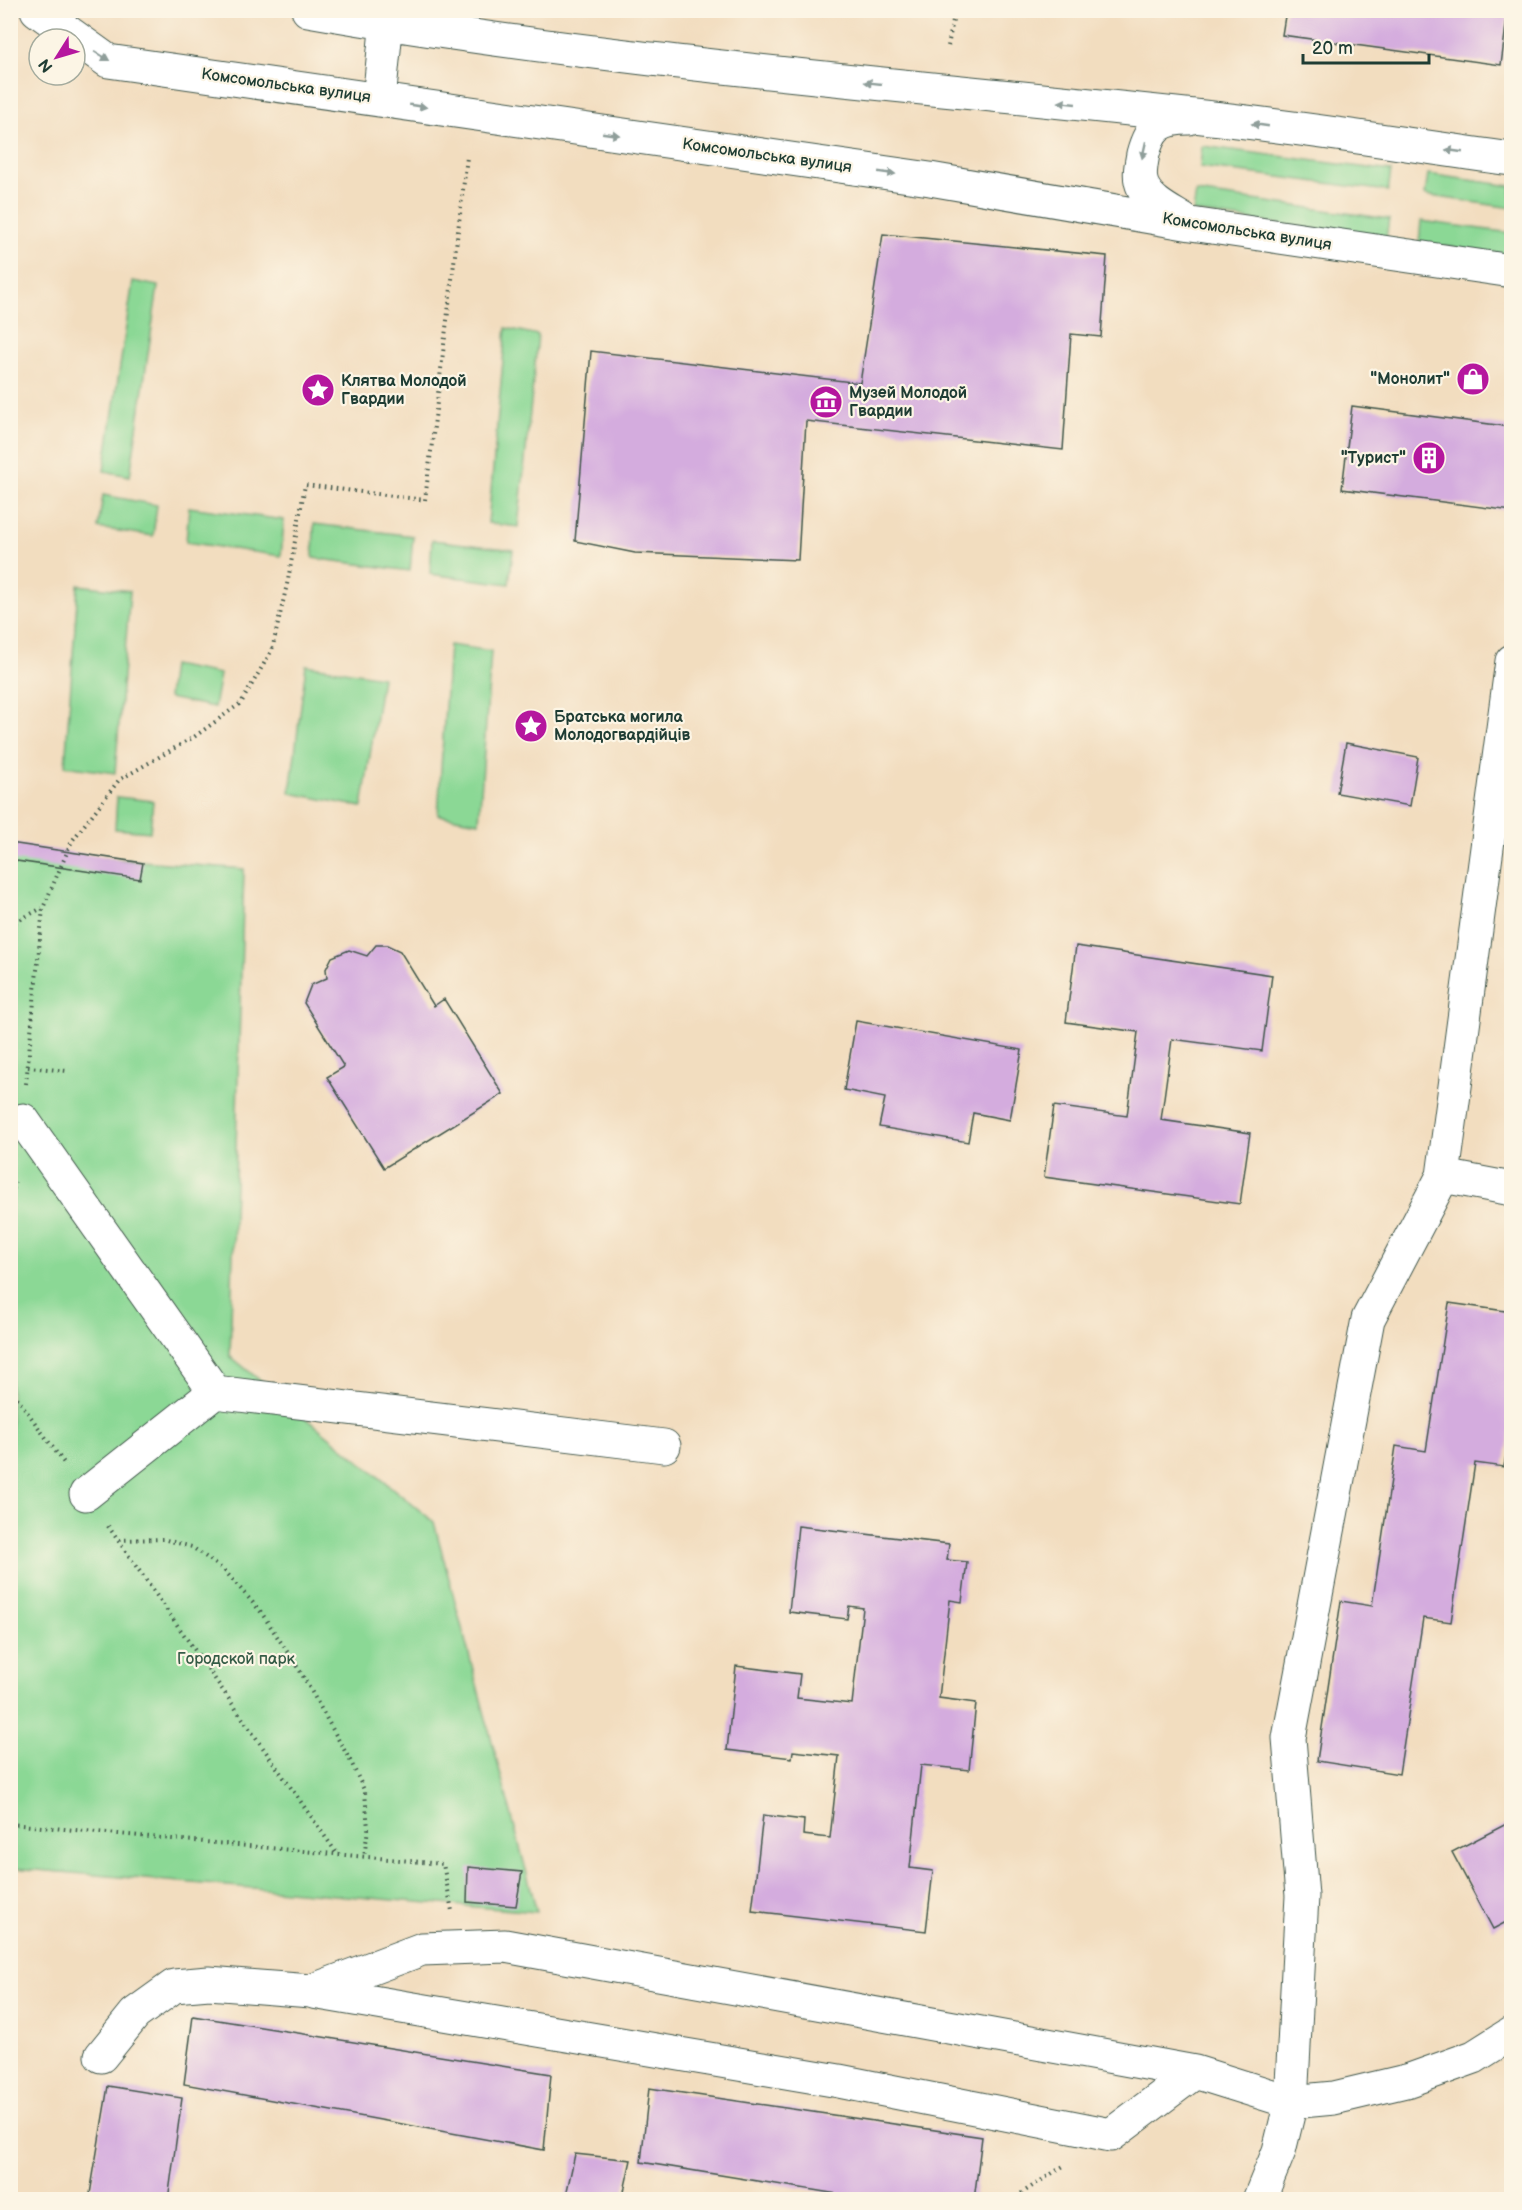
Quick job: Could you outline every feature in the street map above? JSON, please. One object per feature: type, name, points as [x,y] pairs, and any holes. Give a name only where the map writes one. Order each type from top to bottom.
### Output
[{"type":"street","name":"Комсомольська вулиця","points":[[37,10],[108,61],[930,179],[1191,224],[1512,271]]},
{"type":"street","points":[[308,10],[388,17],[654,59],[1206,117],[1512,159]]},
{"type":"street","points":[[379,100],[388,17]]},
{"type":"street","points":[[1191,224],[1159,206],[1144,188],[1140,176],[1141,164],[1146,140],[1153,129],[1173,118],[1206,117]]},
{"type":"street","points":[[1259,2199],[1279,2151],[1291,2102],[1302,1896],[1289,1738],[1368,1319],[1443,1176],[1512,661]]},
{"type":"street","points":[[22,1120],[214,1392]]},
{"type":"street","points":[[1443,1176],[1512,1190]]},
{"type":"street","points":[[86,1494],[214,1392],[664,1446]]},
{"type":"street","points":[[310,1991],[422,1949],[505,1946],[1195,2072],[1291,2102],[1334,2098],[1410,2080],[1474,2056],[1512,2034]]},
{"type":"street","points":[[101,2056],[135,2014],[174,1986],[209,1983],[310,1991],[839,2080],[1111,2135],[1195,2072]]},
{"type":"path","points":[[948,46],[955,10]]},
{"type":"path","points":[[10,1213],[28,1067],[43,908],[72,842],[119,780],[194,737],[241,703],[272,650],[288,580],[305,484],[425,500],[466,157]]},
{"type":"path","points":[[10,925],[43,908]]},
{"type":"path","points":[[28,1067],[67,1071]]},
{"type":"path","points":[[10,1388],[338,1854]]},
{"type":"path","points":[[119,1540],[163,1539],[192,1547],[224,1570],[261,1612],[300,1671],[351,1762],[365,1792],[368,1829],[364,1857]]},
{"type":"path","points":[[10,1824],[443,1864],[459,1947]]},
{"type":"green space","points":[[1202,146],[1391,171],[1388,191],[1200,167]]},
{"type":"green space","points":[[1428,174],[1511,186],[1511,208],[1425,195]]},
{"type":"green space","points":[[1196,192],[1389,219],[1386,239],[1193,212]]},
{"type":"green space","points":[[1421,221],[1511,233],[1511,255],[1419,243]]},
{"type":"green space","points":[[133,281],[158,286],[130,476],[104,471]]},
{"type":"green space","points":[[506,328],[538,335],[518,527],[488,523]]},
{"type":"green space","points":[[103,495],[157,505],[153,536],[98,528]]},
{"type":"green space","points":[[189,507],[284,520],[281,556],[186,542]]},
{"type":"green space","points":[[314,524],[413,536],[410,571],[313,558]]},
{"type":"green space","points":[[432,540],[513,550],[509,584],[430,574]]},
{"type":"green space","points":[[78,585],[130,591],[115,773],[65,766]]},
{"type":"green space","points":[[449,645],[491,651],[479,822],[438,815]]},
{"type":"green space","points":[[172,665],[220,674],[214,707],[168,698]]},
{"type":"green space","points":[[306,665],[382,677],[362,807],[290,793]]},
{"type":"green space","points":[[117,797],[153,801],[150,832],[115,829]]},
{"type":"green space","name":"Городской парк","points":[[11,851],[244,869],[230,1356],[434,1522],[537,1912],[13,1868],[11,1876]]},
{"type":"building","points":[[1286,10],[1508,10],[1501,65],[1282,35]]},
{"type":"building","name":"Музей Молодой Гвардии","points":[[883,234],[1107,256],[1101,337],[1071,334],[1063,450],[806,421],[798,560],[635,553],[575,541],[591,351],[860,383]]},
{"type":"building","name":"\"Турист\"","points":[[1352,406],[1512,427],[1512,511],[1342,489]]},
{"type":"building","points":[[1346,743],[1418,757],[1410,806],[1337,793]]},
{"type":"building","points":[[10,843],[143,863],[140,879],[10,860]]},
{"type":"building","points":[[376,945],[387,945],[400,951],[434,1006],[444,999],[503,1094],[384,1168],[327,1077],[344,1067],[304,1003],[311,985],[327,978],[326,969],[332,957],[349,950],[367,956]]},
{"type":"building","points":[[1076,946],[1272,975],[1262,1051],[1172,1039],[1161,1120],[1250,1133],[1240,1204],[1044,1177],[1054,1106],[1127,1116],[1138,1032],[1066,1022]]},
{"type":"building","points":[[856,1021],[1022,1050],[1010,1120],[973,1113],[968,1142],[879,1127],[885,1098],[844,1090]]},
{"type":"building","points":[[1449,1303],[1512,1312],[1512,1420],[1504,1467],[1475,1463],[1451,1622],[1423,1618],[1399,1774],[1317,1761],[1341,1601],[1372,1606],[1396,1446],[1426,1451]]},
{"type":"building","points":[[798,1526],[949,1544],[947,1560],[967,1562],[962,1602],[950,1600],[939,1698],[976,1703],[969,1770],[921,1765],[910,1868],[933,1871],[926,1931],[752,1911],[763,1815],[804,1820],[803,1835],[830,1838],[839,1756],[793,1751],[792,1758],[727,1750],[736,1666],[800,1674],[797,1698],[852,1704],[863,1608],[849,1606],[847,1619],[789,1612]]},
{"type":"building","points":[[1512,1821],[1512,1919],[1493,1929],[1452,1852]]},
{"type":"building","points":[[468,1867],[522,1872],[516,1906],[467,1902]]},
{"type":"building","points":[[193,2016],[551,2074],[544,2150],[184,2084]]},
{"type":"building","points":[[108,2086],[182,2098],[168,2200],[89,2200]]},
{"type":"building","points":[[649,2088],[982,2137],[974,2200],[874,2200],[641,2162]]},
{"type":"building","points":[[575,2154],[631,2160],[622,2200],[565,2200]]},
{"type":"place","name":"\"Монолит\"","points":[[1473,379]]},
{"type":"place","name":"Клятва Молодой Гвардии","points":[[318,390]]},
{"type":"place","name":"Музей Молодой Гвардии","points":[[826,402]]},
{"type":"place","name":"\"Турист\"","points":[[1429,458]]},
{"type":"place","name":"Братська могила Молодогвардійців","points":[[531,726]]}]
